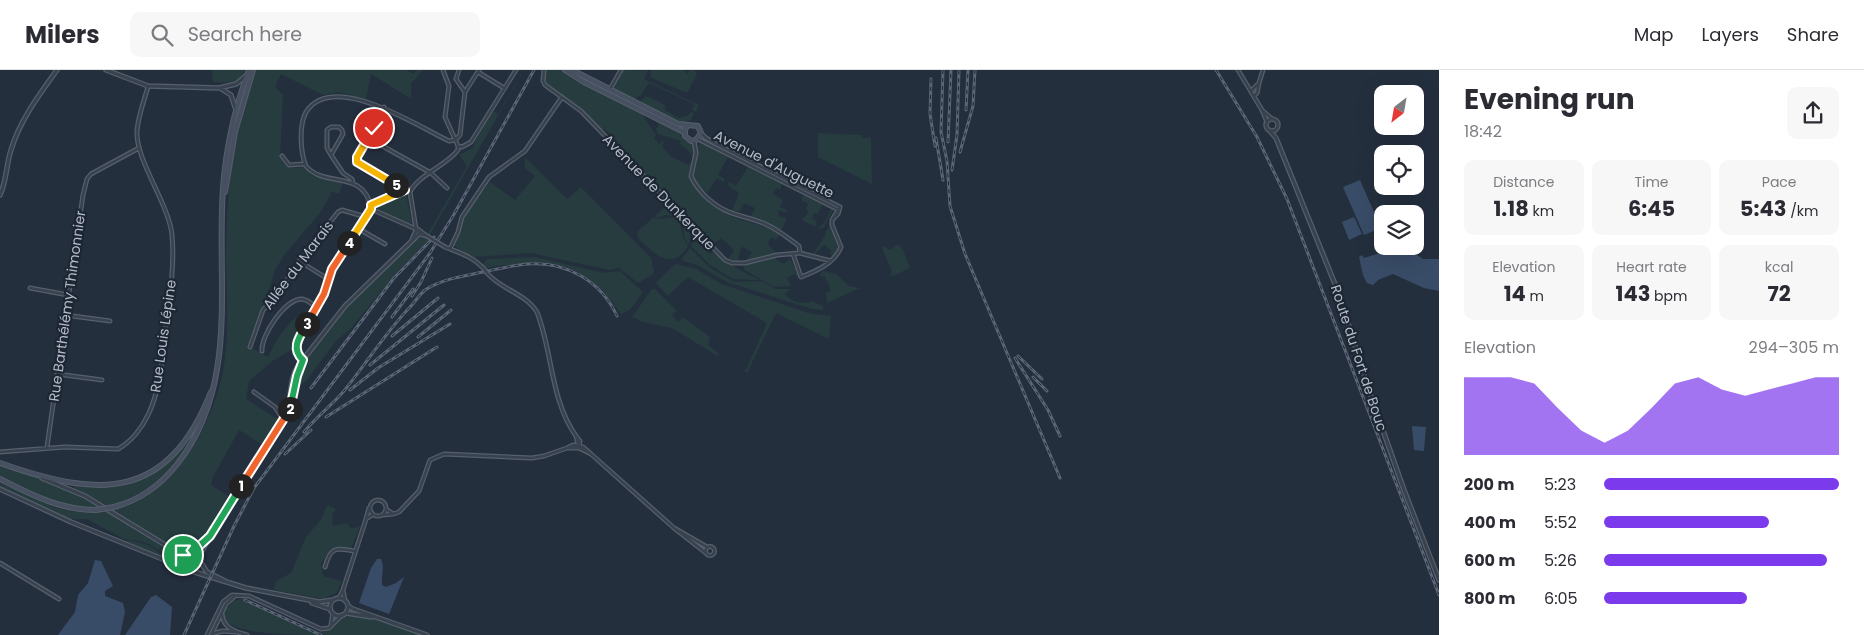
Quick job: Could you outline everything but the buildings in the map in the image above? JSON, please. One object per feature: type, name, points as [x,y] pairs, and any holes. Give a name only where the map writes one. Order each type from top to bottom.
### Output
[{"type":"main road","points":[[222,214],[235,132],[253,70]]},
{"type":"main road","points":[[565,70],[684,132],[686,138],[696,140],[701,133],[698,126],[694,124],[688,126],[678,124],[572,70]]},
{"type":"main road","points":[[0,479],[52,504],[71,509],[96,510],[130,502],[150,491],[162,482],[188,450],[209,408],[216,381],[222,325],[222,214],[225,168],[236,113],[249,72]]},
{"type":"main road","points":[[684,132],[688,126]]},
{"type":"main road","points":[[0,464],[64,482],[92,486],[118,484],[143,476],[168,460],[189,437],[202,415],[216,381]]},
{"type":"street","points":[[0,195],[6,177],[10,151],[21,122],[57,70]]},
{"type":"street","points":[[106,70],[148,86],[219,88],[236,84],[249,72]]},
{"type":"street","points":[[443,70],[448,80],[449,88],[445,117],[455,140],[460,146]]},
{"type":"street","points":[[458,70],[456,79],[465,92]]},
{"type":"street","points":[[460,146],[471,142],[516,70]]},
{"type":"street","name":"Avenue de Dunkerque","points":[[544,70],[544,84],[581,111],[725,260],[732,263],[744,263],[777,255],[800,253]]},
{"type":"street","points":[[610,91],[621,70]]},
{"type":"street","points":[[1238,70],[1262,110],[1267,122],[1266,126],[1270,130],[1276,129],[1278,123],[1262,110]]},
{"type":"street","points":[[1254,96],[1258,91],[1263,70]]},
{"type":"street","points":[[353,183],[316,176],[305,164],[302,125],[305,115],[315,102],[331,95],[338,95],[384,107],[449,141],[455,140],[460,135],[465,92],[478,71],[504,88]]},
{"type":"street","points":[[448,80],[456,79]]},
{"type":"street","points":[[1250,90],[1259,83]]},
{"type":"street","name":"Rue Louis Lépine","points":[[47,447],[118,449],[125,445],[138,430],[151,407],[159,379],[173,286],[172,233],[159,195],[139,148],[137,132],[148,86]]},
{"type":"street","points":[[219,88],[233,99],[236,113]]},
{"type":"street","points":[[450,249],[458,232],[462,217],[489,177],[528,147],[562,97]]},
{"type":"street","points":[[384,107],[357,157],[358,164],[410,192]]},
{"type":"street","points":[[1267,122],[1272,119]]},
{"type":"street","points":[[362,121],[374,128]]},
{"type":"street","points":[[303,360],[296,345],[324,294],[334,266],[371,209],[365,193],[353,183],[352,179],[343,173],[331,155],[328,148],[326,130],[331,126],[342,130],[343,134],[331,155]]},
{"type":"street","name":"Route du Fort de Bouc","points":[[1276,129],[1276,138]]},
{"type":"street","name":"Route du Fort de Bouc","points":[[1270,130],[1276,138],[1339,294],[1360,364],[1394,462],[1439,580]]},
{"type":"street","name":"Avenue d'Auguette","points":[[701,133],[716,144],[839,209]]},
{"type":"street","points":[[368,138],[431,173],[447,188]]},
{"type":"street","points":[[696,140],[696,153],[691,169],[692,179],[718,207],[740,217],[764,223],[799,246],[800,253],[831,261]]},
{"type":"street","name":"Avenue d'Auguette","points":[[696,140],[839,209]]},
{"type":"street","points":[[418,232],[410,192],[416,184],[458,150],[461,150],[460,146]]},
{"type":"street","name":"Rue Barthélémy Thimonnier","points":[[47,447],[83,195],[87,179],[96,170],[139,148]]},
{"type":"street","points":[[282,156],[288,165],[305,164]]},
{"type":"street","points":[[371,205],[405,190]]},
{"type":"street","points":[[371,209],[478,262],[492,279],[527,301],[537,312],[559,404],[565,419],[576,436],[579,446],[591,454],[674,528],[706,553],[710,555],[714,552],[713,547],[707,547],[674,528]]},
{"type":"street","points":[[793,254],[801,277],[823,267],[831,261],[841,247],[832,225],[832,220],[839,209]]},
{"type":"street","name":"Allée du Marais","points":[[250,347],[263,310],[274,299],[300,261],[338,212],[342,210],[366,217]]},
{"type":"street","points":[[359,229],[385,244]]},
{"type":"street","points":[[186,568],[195,567],[210,536],[283,419],[290,402],[294,375],[303,360],[345,306],[410,243],[418,232]]},
{"type":"street","points":[[822,259],[823,267]]},
{"type":"street","points":[[300,261],[329,279]]},
{"type":"street","points":[[30,288],[68,296]]},
{"type":"street","points":[[262,350],[262,345],[271,324],[292,303],[298,300],[305,300],[316,307]]},
{"type":"street","points":[[66,315],[110,321]]},
{"type":"street","points":[[57,374],[102,380]]},
{"type":"street","points":[[254,392],[275,407],[283,419]]},
{"type":"street","points":[[366,519],[369,516],[399,512],[419,491],[428,463],[438,455],[532,458],[579,446]]},
{"type":"street","points":[[0,452],[47,447]]},
{"type":"street","points":[[23,470],[85,496],[167,546],[190,551],[199,558],[207,572],[233,585]]},
{"type":"street","points":[[0,488],[50,512],[170,562],[233,585],[319,602],[339,598],[346,600]]},
{"type":"street","points":[[339,598],[370,507],[374,501],[379,501],[393,514]]},
{"type":"street","points":[[370,507],[374,515]]},
{"type":"street","points":[[381,515],[385,508]]},
{"type":"street","points":[[186,568],[182,558],[210,536]]},
{"type":"street","points":[[706,553],[707,547]]},
{"type":"street","points":[[325,567],[328,554],[332,551],[340,548],[354,551]]},
{"type":"street","points":[[0,563],[59,599]]},
{"type":"street","points":[[211,635],[226,600],[232,595],[249,596],[321,629],[331,626],[344,614],[348,606],[343,590]]},
{"type":"street","points":[[207,635],[229,601],[239,595]]},
{"type":"street","points":[[298,598],[330,609],[333,613],[331,626]]},
{"type":"street","points":[[330,609],[333,600]]},
{"type":"street","points":[[348,606],[376,618],[427,635]]},
{"type":"street","points":[[222,612],[225,624]]},
{"type":"street","points":[[333,613],[376,618]]},
{"type":"street","points":[[215,624],[225,624],[238,633]]},
{"type":"street","points":[[215,624],[222,631]]},
{"type":"street","points":[[211,635],[222,631],[247,635]]},
{"type":"green space","points":[[212,70],[247,70],[240,78],[232,82],[223,83],[213,82]]},
{"type":"green space","points":[[256,70],[406,70],[413,74],[417,70],[423,70],[411,84],[411,99],[371,74],[366,99],[339,92],[323,95],[281,74],[275,87],[283,95],[280,156],[282,160],[289,167],[304,167],[313,176],[343,182],[339,194],[332,192],[320,213],[285,254],[275,270],[267,296],[273,298],[260,313],[248,346],[268,357],[278,338],[296,317],[302,314],[308,318],[295,348],[274,360],[249,381],[246,399],[280,421],[264,446],[239,430],[213,477],[211,485],[231,498],[201,543],[189,548],[176,547],[168,545],[114,510],[146,497],[172,475],[201,432],[210,414],[220,385],[227,341],[226,245],[230,173],[239,128]]},
{"type":"green space","points":[[521,70],[524,70],[429,236],[430,230],[467,166],[459,155],[474,147],[475,141],[493,111],[498,114],[523,71]]},
{"type":"green space","points":[[546,70],[560,70],[681,132],[685,141],[693,144],[695,153],[693,159],[690,152],[680,144],[681,141],[658,134],[656,129],[659,125],[655,120],[641,113],[656,135],[654,139],[660,144],[662,140],[664,142],[662,146],[670,156],[688,165],[690,162],[692,163],[690,171],[695,186],[706,200],[726,214],[766,227],[780,234],[776,240],[772,237],[768,242],[776,254],[746,261],[752,252],[743,247],[741,248],[738,261],[728,260],[734,250],[721,238],[713,245],[613,141],[613,137],[605,129],[602,130],[568,99],[545,83]]},
{"type":"green space","points":[[623,70],[648,71],[644,79],[699,105],[696,112],[692,110],[694,106],[692,103],[649,83],[641,95],[633,100],[612,90]]},
{"type":"green space","points":[[651,70],[684,70],[687,74],[690,70],[695,70],[697,74],[687,93],[654,79],[651,77]]},
{"type":"green space","points":[[645,97],[650,97],[665,105],[665,110],[679,118],[687,116],[691,112],[694,113],[691,120],[682,123],[639,102]]},
{"type":"green space","points":[[818,133],[862,135],[862,138],[871,138],[872,184],[818,157]]},
{"type":"green space","points":[[699,142],[728,157],[718,175],[725,179],[723,182],[717,178],[707,194],[693,175]]},
{"type":"green space","points":[[525,157],[567,199],[581,187],[651,258],[654,271],[652,275],[638,283],[619,268],[609,270],[531,253],[474,257],[457,248],[454,244],[466,212],[490,182],[515,200],[535,176],[525,168]]},
{"type":"green space","points":[[748,167],[782,184],[780,190],[776,188],[773,194],[783,200],[780,207],[787,210],[787,213],[779,210],[778,216],[787,218],[781,231],[760,220],[750,218],[755,208],[744,203],[739,212],[732,210],[739,193],[727,185],[729,182],[736,186]]},
{"type":"green space","points":[[406,194],[412,223],[406,224],[375,208],[375,206],[386,201],[389,202]]},
{"type":"green space","points":[[803,195],[832,209],[833,210],[823,228],[817,229],[824,223],[831,209],[822,205],[818,214],[814,213],[812,218],[817,222],[815,227],[802,220],[809,211],[806,209],[808,204],[801,200]]},
{"type":"green space","points":[[667,205],[677,213],[688,227],[690,232],[689,244],[685,238],[680,217],[665,215],[658,218],[655,216]]},
{"type":"green space","points":[[654,217],[658,219],[674,217],[679,219],[683,237],[688,246],[676,258],[663,258],[638,238],[637,232]]},
{"type":"green space","points":[[830,227],[838,247],[833,256],[830,253],[831,250],[824,245],[813,254],[826,234],[825,232]]},
{"type":"green space","points":[[426,237],[430,239],[399,270],[350,329],[336,341],[307,380],[296,389],[301,367],[305,360],[345,309],[411,244],[420,238]]},
{"type":"green space","points":[[693,238],[709,254],[713,252],[725,262],[759,280],[733,279],[710,265],[691,246]]},
{"type":"green space","points":[[898,244],[903,250],[910,268],[893,276],[890,275],[892,272],[882,248],[883,246],[890,250]]},
{"type":"green space","points":[[690,248],[709,267],[734,282],[762,281],[776,289],[791,289],[785,294],[790,299],[801,303],[812,301],[823,306],[823,310],[812,309],[727,282],[699,266],[681,260]]},
{"type":"green space","points":[[534,257],[604,273],[620,271],[643,292],[630,310],[621,314],[592,281],[562,266],[546,263],[528,263],[485,268],[483,264],[486,260],[490,259]]},
{"type":"green space","points":[[777,257],[776,259],[784,264],[790,258],[799,277],[797,278],[795,274],[787,278],[791,286],[774,287],[743,269],[746,264]]},
{"type":"green space","points":[[675,264],[696,269],[722,284],[808,313],[831,316],[829,339],[776,313],[747,373],[744,371],[767,323],[688,277],[668,296],[656,283]]},
{"type":"green space","points":[[823,271],[836,274],[849,286],[860,288],[827,303],[826,293],[831,290],[824,275],[822,277],[820,274]]},
{"type":"green space","points":[[652,289],[655,289],[677,311],[672,315],[678,322],[683,317],[710,337],[708,345],[717,352],[719,357],[672,328],[643,322],[632,317]]},
{"type":"green space","points":[[191,439],[166,473],[157,482],[135,497],[108,506],[74,488],[74,486],[101,487],[139,479],[162,467]]},
{"type":"green space","points":[[0,467],[56,484],[101,507],[74,507],[49,500],[0,477]]},
{"type":"green space","points":[[0,483],[57,508],[87,513],[108,511],[171,552],[160,551],[140,541],[124,539],[87,519],[72,519],[64,516],[0,486]]},
{"type":"green space","points":[[327,505],[336,509],[332,515],[333,526],[347,523],[351,529],[360,526],[351,549],[339,547],[330,550],[321,564],[323,576],[342,581],[336,593],[323,599],[274,590],[276,581],[291,573],[306,537],[322,518]]},
{"type":"green space","points":[[130,540],[148,545],[160,553],[173,554],[179,558],[181,563],[125,541]]},
{"type":"green space","points":[[244,598],[243,600],[318,635],[254,631],[242,629],[224,620],[224,611],[233,601]]},
{"type":"green space","points":[[349,615],[376,619],[421,635],[326,635],[319,632],[324,632]]},
{"type":"water","points":[[1360,180],[1374,212],[1374,231],[1364,235],[1343,187]]},
{"type":"water","points":[[1354,217],[1362,234],[1349,240],[1342,222]]},
{"type":"water","points":[[1362,255],[1364,258],[1374,255],[1417,255],[1423,259],[1439,259],[1439,291],[1424,288],[1393,274],[1378,280],[1373,285],[1367,283],[1359,257]]},
{"type":"water","points":[[1412,426],[1426,427],[1424,451],[1414,450]]},
{"type":"water","points":[[377,559],[381,559],[382,562],[382,585],[386,587],[404,577],[389,614],[359,603],[371,568]]},
{"type":"water","points":[[95,560],[101,561],[113,586],[105,591],[105,596],[123,603],[125,612],[120,635],[58,635],[75,612],[78,595],[88,583]]},
{"type":"water","points":[[156,595],[172,607],[170,635],[125,635],[151,597]]},
{"type":"railway","points":[[184,635],[234,526],[254,488],[430,253],[453,216],[534,70]]},
{"type":"railway","points":[[943,70],[941,132],[947,161],[950,206],[965,254],[1060,478]]},
{"type":"railway","points":[[948,142],[951,70]]},
{"type":"railway","points":[[952,170],[957,135],[959,70]]},
{"type":"railway","points":[[966,110],[968,70]]},
{"type":"railway","points":[[960,152],[973,106],[975,70]]},
{"type":"railway","points":[[1216,70],[1257,137],[1287,199],[1439,595]]},
{"type":"railway","points":[[931,79],[930,114],[935,146]]},
{"type":"railway","points":[[936,138],[943,180]]},
{"type":"railway","points":[[311,388],[394,278],[434,237]]},
{"type":"railway","points":[[412,296],[432,258]]},
{"type":"railway","points":[[304,432],[344,391],[392,327],[421,294],[438,283],[517,265],[542,264],[556,266],[569,270],[592,283],[602,293],[617,316]]},
{"type":"railway","points":[[392,317],[413,289]]},
{"type":"railway","points":[[392,336],[438,298]]},
{"type":"railway","points":[[370,365],[444,305]]},
{"type":"railway","points":[[418,337],[451,310]]},
{"type":"railway","points":[[350,390],[378,368],[450,324]]},
{"type":"railway","points":[[326,417],[437,347]]},
{"type":"railway","points":[[1018,356],[1042,379]]},
{"type":"railway","points":[[1015,358],[1048,410],[1060,436]]},
{"type":"railway","points":[[1033,377],[1047,391]]},
{"type":"railway","points":[[285,454],[311,430]]},
{"type":"railway","points":[[245,600],[321,635]]},
{"type":"route","points":[[183,555],[196,549],[210,536],[287,415],[293,402],[297,376],[303,360],[296,345],[324,294],[332,269],[371,209],[371,205],[405,190],[358,164],[357,157],[374,128]]}]
